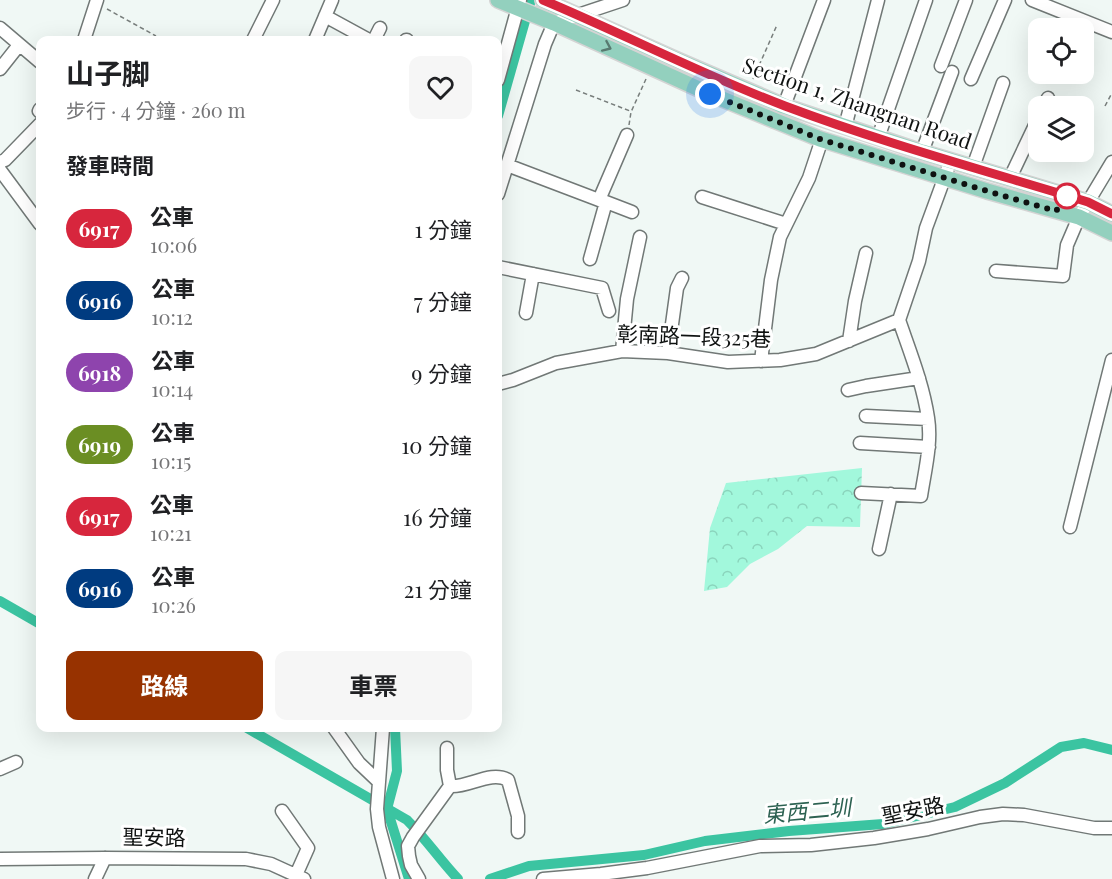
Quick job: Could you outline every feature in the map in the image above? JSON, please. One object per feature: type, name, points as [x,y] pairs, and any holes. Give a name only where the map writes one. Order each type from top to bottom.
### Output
[{"type":"main road","name":"Section 1, Zhangnan Road","points":[[498,0],[519,4],[539,17],[651,68],[822,139],[987,191],[1079,217],[1112,233]]},
{"type":"main road","name":"Section 1, Zhangnan Road","points":[[552,2],[676,60],[784,105],[878,138],[1088,202],[1112,214]]},
{"type":"main road","points":[[539,17],[552,2],[559,13],[554,23]]},
{"type":"street","points":[[255,36],[273,0]]},
{"type":"street","points":[[317,36],[332,0]]},
{"type":"street","points":[[502,181],[545,44],[554,23],[623,0]]},
{"type":"street","points":[[784,105],[824,0]]},
{"type":"street","points":[[845,127],[878,0]]},
{"type":"street","points":[[878,138],[926,0]]},
{"type":"street","points":[[922,152],[966,0]]},
{"type":"street","points":[[971,79],[1005,0]]},
{"type":"street","points":[[1032,0],[1046,2],[1112,32]]},
{"type":"street","points":[[85,36],[93,1]]},
{"type":"street","points":[[502,66],[519,4]]},
{"type":"street","points":[[325,16],[362,36]]},
{"type":"street","points":[[0,28],[36,59]]},
{"type":"street","points":[[376,36],[380,28]]},
{"type":"street","points":[[0,69],[19,45]]},
{"type":"street","points":[[973,167],[1003,83]]},
{"type":"street","points":[[0,162],[5,160],[36,128]]},
{"type":"street","points":[[591,258],[602,201],[627,135]]},
{"type":"street","points":[[761,361],[771,280],[780,237],[809,178],[822,139]]},
{"type":"street","points":[[1010,178],[1028,140]]},
{"type":"street","points":[[861,493],[921,496],[929,447],[928,419],[919,378],[899,320],[919,261],[926,228],[951,160]]},
{"type":"street","points":[[996,271],[1063,276],[1067,245],[1079,217],[1112,162]]},
{"type":"street","points":[[507,165],[632,212]]},
{"type":"street","points":[[0,170],[36,219]]},
{"type":"street","points":[[702,197],[786,224]]},
{"type":"street","points":[[622,351],[627,299],[640,237]]},
{"type":"street","points":[[849,341],[866,253]]},
{"type":"street","points":[[502,268],[602,288],[609,310]]},
{"type":"street","points":[[526,313],[533,274]]},
{"type":"street","points":[[668,353],[677,288],[682,278]]},
{"type":"street","name":"彰南路一段325巷","points":[[502,383],[556,363],[622,351],[668,353],[728,362],[780,360],[816,354],[899,320]]},
{"type":"street","points":[[1070,527],[1112,360]]},
{"type":"street","points":[[848,390],[919,378]]},
{"type":"street","points":[[866,416],[928,419]]},
{"type":"street","points":[[860,443],[929,447]]},
{"type":"street","points":[[879,549],[891,495]]},
{"type":"street","points":[[337,732],[359,763],[379,782]]},
{"type":"street","points":[[383,732],[377,809],[393,879]]},
{"type":"street","points":[[419,879],[411,865],[408,846],[450,786],[447,771],[447,748]]},
{"type":"street","points":[[0,769],[16,762]]},
{"type":"street","points":[[450,786],[492,777],[504,777],[508,780],[518,816],[518,832]]},
{"type":"street","points":[[282,811],[308,848],[300,877]]},
{"type":"street","name":"聖安路","points":[[545,879],[647,868],[760,846],[811,845],[874,838],[1003,814],[1024,815],[1094,828],[1112,828]]},
{"type":"street","points":[[95,879],[105,858]]},
{"type":"street","name":"聖安路","points":[[0,859],[246,859],[271,864],[300,877]]},
{"type":"path","points":[[93,1],[156,36]]},
{"type":"path","points":[[748,90],[777,25]]},
{"type":"path","points":[[627,135],[631,112],[651,68]]},
{"type":"path","points":[[576,90],[631,112]]},
{"type":"path","points":[[1106,106],[1112,93]]},
{"type":"green space","points":[[862,468],[860,527],[807,526],[778,549],[750,564],[727,587],[704,591],[710,528],[726,483]]},
{"type":"waterway","points":[[502,102],[531,0]]},
{"type":"waterway","points":[[0,601],[36,622]]},
{"type":"waterway","points":[[254,732],[407,820],[458,879]]},
{"type":"waterway","points":[[395,732],[397,771],[387,809],[409,879]]},
{"type":"waterway","name":"東西二圳","points":[[490,879],[529,866],[644,855],[705,841],[789,831],[883,824],[955,807],[1005,783],[1061,747],[1084,743],[1112,750]]},
{"type":"bus line","name":"6917","points":[[543,0],[676,60],[784,105],[922,152],[1088,202],[1112,214]]},
{"type":"route","points":[[710,94],[820,139],[1056,211],[1067,196]]}]
